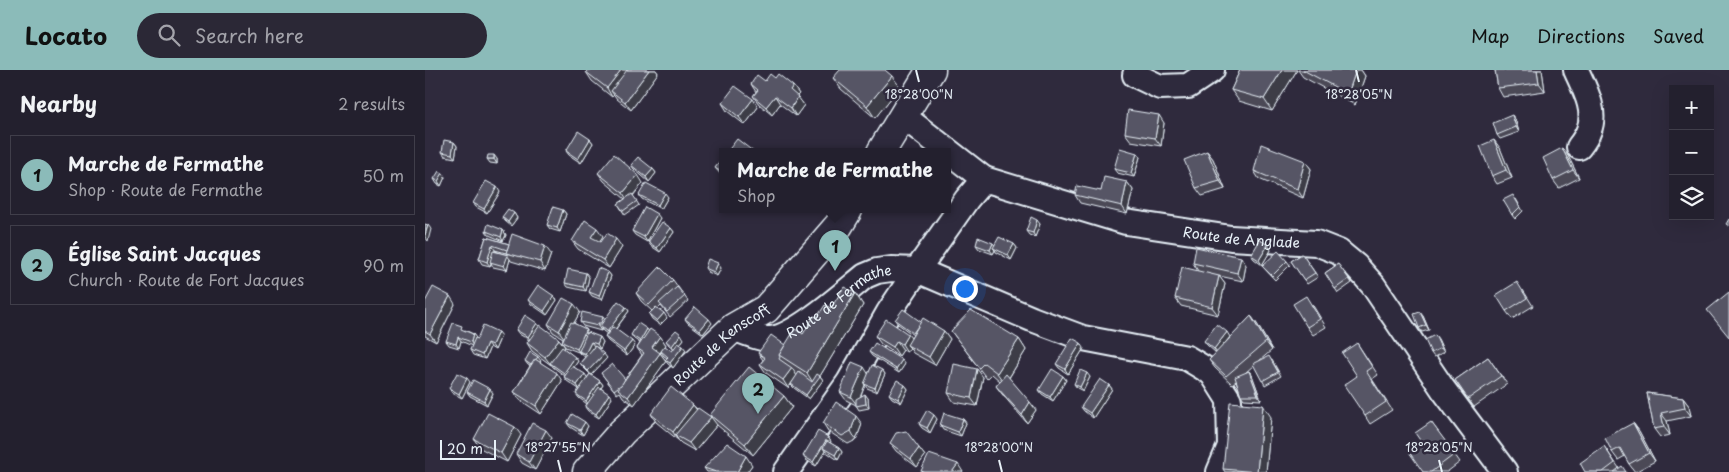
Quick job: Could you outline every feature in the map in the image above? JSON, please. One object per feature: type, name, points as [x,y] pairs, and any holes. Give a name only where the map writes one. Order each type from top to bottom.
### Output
[{"type":"main road","points":[[883,148],[931,70]]},
{"type":"main road","name":"Route de Kenscoff","points":[[587,472],[622,432],[733,328],[766,309],[839,225],[846,213]]},
{"type":"street","points":[[1135,75],[1159,87],[1188,86],[1212,70]]},
{"type":"street","points":[[1576,70],[1587,94],[1591,110],[1590,129],[1579,147]]},
{"type":"street","points":[[903,116],[944,148]]},
{"type":"street","points":[[786,472],[849,382],[889,312],[917,270],[967,199],[984,179],[951,153]]},
{"type":"street","name":"Route de Anglade","points":[[984,179],[1126,222],[1231,238],[1316,243],[1339,252],[1373,285],[1443,389],[1505,472]]},
{"type":"street","name":"Route de Fermathe","points":[[733,328],[769,339],[787,334],[799,327],[865,276],[877,271],[891,269],[917,270]]},
{"type":"street","points":[[917,270],[1032,319],[1083,338],[1187,358],[1212,372],[1229,400],[1230,446],[1219,472]]},
{"type":"building","points":[[588,70],[621,70],[607,88],[586,72]]},
{"type":"building","points":[[627,70],[649,70],[625,102],[611,91]]},
{"type":"building","points":[[840,70],[885,70],[892,76],[867,106],[833,78]]},
{"type":"building","points":[[1240,70],[1282,70],[1264,99],[1231,90]]},
{"type":"building","points":[[1303,70],[1356,70],[1348,94]]},
{"type":"building","points":[[1495,70],[1537,70],[1539,83],[1498,88]]},
{"type":"building","points":[[770,74],[775,78],[778,74],[793,86],[790,90],[798,97],[791,108],[775,96],[766,107],[753,96],[758,90],[751,84],[757,75],[765,81]]},
{"type":"building","points":[[735,86],[753,99],[739,117],[722,103]]},
{"type":"building","points":[[1128,110],[1159,115],[1155,138],[1125,133]]},
{"type":"building","points":[[1512,115],[1516,127],[1497,135],[1493,123]]},
{"type":"building","points":[[578,131],[590,139],[578,159],[566,151]]},
{"type":"building","points":[[737,139],[749,148],[730,148]]},
{"type":"building","points":[[444,140],[454,142],[452,154],[442,152]]},
{"type":"building","points":[[1494,140],[1506,170],[1492,176],[1480,146]]},
{"type":"building","points":[[1261,144],[1305,161],[1297,189],[1254,171]]},
{"type":"building","points":[[1120,148],[1137,153],[1131,173],[1114,169]]},
{"type":"building","points":[[1562,148],[1573,170],[1553,180],[1543,158]]},
{"type":"building","points":[[1207,151],[1220,181],[1196,188],[1184,160]]},
{"type":"building","points":[[614,154],[638,175],[623,193],[598,173]]},
{"type":"building","points":[[488,155],[494,155],[494,159],[487,159]]},
{"type":"building","points":[[638,157],[653,169],[646,177],[631,165]]},
{"type":"building","points":[[439,171],[443,173],[438,181],[434,179]]},
{"type":"building","points":[[1104,177],[1127,182],[1122,206],[1075,195],[1077,186],[1101,191]]},
{"type":"building","points":[[486,181],[497,187],[484,209],[473,203]]},
{"type":"building","points":[[646,183],[665,193],[658,205],[639,195]]},
{"type":"building","points":[[632,194],[637,201],[623,211],[618,204]]},
{"type":"building","points":[[1513,195],[1520,207],[1512,215],[1503,200]]},
{"type":"building","points":[[553,207],[563,210],[557,228],[547,225]]},
{"type":"building","points":[[645,207],[657,214],[644,237],[632,231]]},
{"type":"building","points":[[508,209],[514,213],[508,222],[502,217]]},
{"type":"building","points":[[1031,217],[1037,220],[1033,233],[1026,231]]},
{"type":"building","points":[[585,220],[597,228],[591,237],[601,242],[607,233],[616,239],[603,260],[572,241]]},
{"type":"building","points":[[662,222],[671,228],[657,248],[648,242]]},
{"type":"building","points":[[425,224],[428,225],[425,235]]},
{"type":"building","points":[[488,224],[503,230],[501,237],[486,231]]},
{"type":"building","points":[[512,234],[545,246],[540,262],[506,253]]},
{"type":"building","points":[[486,237],[509,244],[507,250],[492,245],[487,262],[479,259]]},
{"type":"building","points":[[978,237],[993,243],[990,250],[976,245]]},
{"type":"building","points":[[999,237],[1014,244],[1008,255],[993,248]]},
{"type":"building","points":[[1260,240],[1268,245],[1259,260],[1251,255]]},
{"type":"building","points":[[1196,247],[1241,257],[1237,273],[1193,263]]},
{"type":"building","points":[[493,251],[508,255],[504,266],[490,262]]},
{"type":"building","points":[[1278,251],[1287,261],[1272,276],[1262,266]]},
{"type":"building","points":[[1302,254],[1315,273],[1304,280],[1291,261]]},
{"type":"building","points":[[708,259],[718,263],[714,272],[705,268]]},
{"type":"building","points":[[1338,264],[1349,279],[1335,289],[1325,273]]},
{"type":"building","points":[[660,267],[673,280],[649,305],[636,293]]},
{"type":"building","points":[[1182,267],[1219,276],[1212,307],[1175,298]]},
{"type":"building","points":[[598,268],[608,272],[599,296],[589,292]]},
{"type":"building","points":[[568,269],[586,273],[583,287],[565,283]]},
{"type":"building","points":[[1517,282],[1527,298],[1506,311],[1496,295]]},
{"type":"building","points":[[538,285],[554,296],[544,311],[528,300]]},
{"type":"building","points":[[433,287],[450,296],[430,334],[425,331],[425,302]]},
{"type":"building","points":[[677,287],[685,296],[667,312],[659,303]]},
{"type":"building","points":[[844,287],[855,293],[807,373],[779,355],[795,329],[803,334],[814,316],[817,317],[825,305],[831,308]]},
{"type":"building","points":[[1729,292],[1729,337],[1707,310]]},
{"type":"building","points":[[1306,296],[1320,319],[1307,327],[1293,304]]},
{"type":"building","points":[[563,298],[574,304],[559,331],[548,324]]},
{"type":"building","points":[[618,301],[626,307],[607,332],[600,326]]},
{"type":"building","points":[[656,307],[664,313],[657,321],[649,314]]},
{"type":"building","points":[[695,307],[709,319],[700,330],[685,319]]},
{"type":"building","points":[[903,309],[921,322],[913,333],[895,320]]},
{"type":"building","points":[[971,310],[1019,339],[997,373],[984,363],[979,368],[951,331]]},
{"type":"building","points":[[582,312],[603,317],[601,323],[598,323],[598,326],[580,322]]},
{"type":"building","points":[[1420,312],[1426,325],[1419,328],[1414,314]]},
{"type":"building","points":[[525,315],[537,323],[528,337],[516,330]]},
{"type":"building","points":[[1251,316],[1266,342],[1226,376],[1209,360]]},
{"type":"building","points":[[923,318],[944,331],[929,357],[907,345]]},
{"type":"building","points":[[886,319],[908,334],[902,344],[897,341],[893,347],[875,336]]},
{"type":"building","points":[[571,322],[586,329],[577,349],[562,342]]},
{"type":"building","points":[[453,323],[462,326],[461,329],[473,334],[471,342],[458,337],[456,344],[446,341]]},
{"type":"building","points":[[638,323],[647,329],[640,341],[631,335]]},
{"type":"building","points":[[1217,324],[1227,332],[1214,349],[1204,341]]},
{"type":"building","points":[[483,325],[498,332],[492,345],[487,343],[482,355],[470,350]]},
{"type":"building","points":[[540,325],[559,339],[545,357],[527,343]]},
{"type":"building","points":[[613,327],[632,341],[624,351],[605,337]]},
{"type":"building","points":[[650,329],[660,336],[652,347],[660,353],[628,397],[618,389],[644,353],[637,348]]},
{"type":"building","points":[[676,330],[681,334],[672,346],[666,341]]},
{"type":"building","points":[[587,332],[600,337],[597,344],[591,342],[585,354],[579,351]]},
{"type":"building","points":[[771,335],[785,345],[779,355],[779,359],[792,368],[783,380],[760,364],[765,358],[758,353]]},
{"type":"building","points":[[1435,335],[1441,348],[1431,353],[1425,340]]},
{"type":"building","points":[[1072,338],[1081,343],[1065,369],[1056,364]]},
{"type":"building","points":[[678,343],[683,346],[670,363],[665,360],[668,357],[661,351],[665,346],[672,351]]},
{"type":"building","points":[[875,343],[902,360],[896,369],[869,352]]},
{"type":"building","points":[[1357,343],[1372,367],[1366,371],[1386,402],[1365,416],[1344,385],[1357,376],[1342,353]]},
{"type":"building","points":[[595,346],[604,354],[588,371],[580,363]]},
{"type":"building","points":[[562,347],[575,357],[564,373],[550,363]]},
{"type":"building","points":[[530,352],[538,357],[531,365],[525,361]]},
{"type":"building","points":[[1269,356],[1278,372],[1262,381],[1253,364]]},
{"type":"building","points":[[1488,357],[1501,376],[1468,399],[1455,380]]},
{"type":"building","points":[[535,359],[557,373],[536,406],[514,392]]},
{"type":"building","points":[[852,362],[864,367],[851,397],[840,392]]},
{"type":"building","points":[[612,364],[625,379],[614,390],[601,373]]},
{"type":"building","points":[[954,364],[977,369],[971,398],[948,393]]},
{"type":"building","points":[[872,365],[882,370],[875,388],[864,384]]},
{"type":"building","points":[[572,366],[585,374],[577,385],[564,377]]},
{"type":"building","points":[[749,367],[784,396],[745,444],[710,415]]},
{"type":"building","points":[[1052,369],[1063,376],[1050,397],[1039,390]]},
{"type":"building","points":[[1080,370],[1087,373],[1080,387],[1074,384]]},
{"type":"building","points":[[1249,371],[1258,395],[1241,395],[1235,377]]},
{"type":"building","points":[[799,372],[812,382],[817,374],[820,376],[806,395],[791,384]]},
{"type":"building","points":[[457,373],[467,378],[459,394],[449,388]]},
{"type":"building","points":[[590,374],[600,381],[586,401],[576,394]]},
{"type":"building","points":[[1006,374],[1030,402],[1022,415],[996,386]]},
{"type":"building","points":[[1100,379],[1109,385],[1090,413],[1081,407]]},
{"type":"building","points":[[473,380],[490,389],[484,401],[467,392]]},
{"type":"building","points":[[897,380],[905,385],[898,399],[889,394]]},
{"type":"building","points":[[599,387],[609,394],[596,414],[585,407]]},
{"type":"building","points":[[671,387],[693,405],[673,432],[651,414]]},
{"type":"building","points":[[1647,393],[1683,398],[1685,408],[1661,413],[1664,427],[1654,429]]},
{"type":"building","points":[[865,394],[866,404],[856,406],[856,399]]},
{"type":"building","points":[[836,402],[856,416],[851,431],[842,436],[823,423]]},
{"type":"building","points":[[1230,402],[1263,405],[1257,472],[1223,469]]},
{"type":"building","points":[[698,408],[711,417],[689,443],[675,435]]},
{"type":"building","points":[[927,410],[934,415],[927,428],[919,424]]},
{"type":"building","points":[[488,413],[515,427],[501,453],[474,439]]},
{"type":"building","points":[[944,413],[963,419],[958,432],[940,425]]},
{"type":"building","points":[[572,414],[585,422],[580,430],[567,423]]},
{"type":"building","points":[[1431,422],[1455,454],[1431,472],[1423,472],[1409,452],[1422,443],[1415,433]]},
{"type":"building","points":[[532,423],[546,430],[529,462],[516,454]]},
{"type":"building","points":[[1633,423],[1649,453],[1629,464],[1620,448],[1612,452],[1605,438]]},
{"type":"building","points":[[818,431],[828,437],[813,462],[803,456]]},
{"type":"building","points":[[906,431],[919,448],[911,459],[890,443],[896,433]]},
{"type":"building","points":[[827,441],[839,448],[835,455],[823,448]]},
{"type":"building","points":[[727,443],[746,456],[737,472],[716,472],[704,468]]},
{"type":"building","points":[[1604,446],[1615,463],[1603,472],[1585,472],[1580,463]]},
{"type":"building","points":[[929,454],[958,464],[952,472],[921,471]]},
{"type":"building","points":[[1622,466],[1626,472],[1614,472]]},
{"type":"place","name":"Marche de Fermathe","points":[[835,271]]},
{"type":"place","name":"Église Saint Jacques","points":[[758,414]]}]
